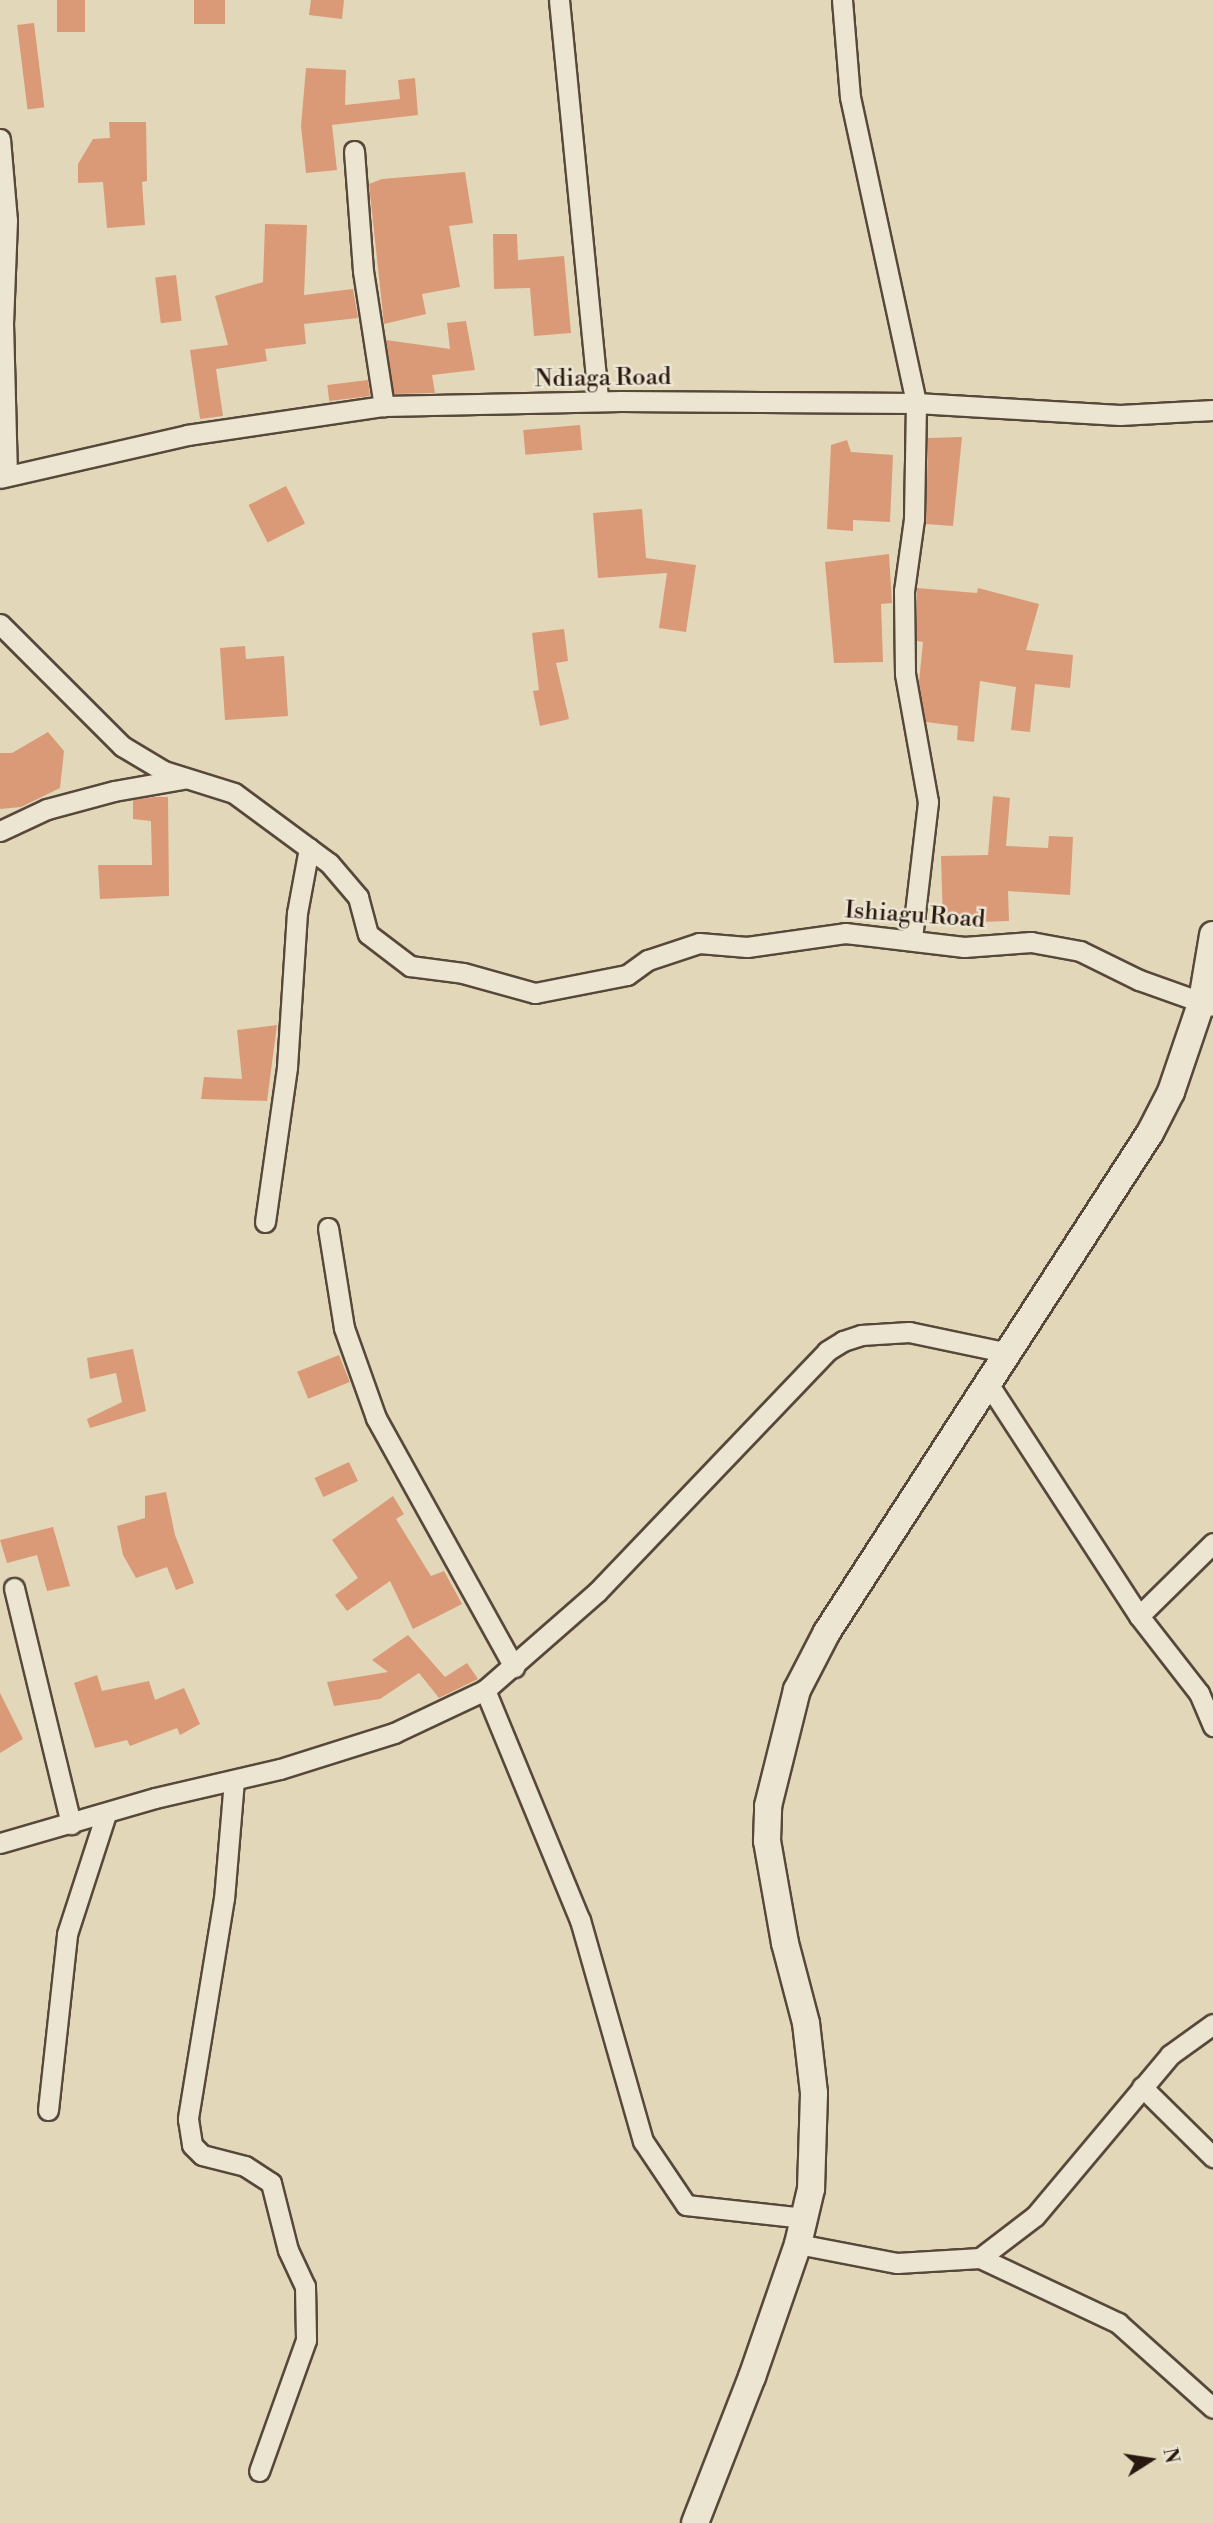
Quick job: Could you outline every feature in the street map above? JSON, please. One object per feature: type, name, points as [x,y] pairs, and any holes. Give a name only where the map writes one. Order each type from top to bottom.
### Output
[{"type":"main road","points":[[695,2523],[801,2231],[811,2189],[814,2093],[806,2023],[785,1943],[767,1841],[768,1806],[797,1690],[827,1632],[1150,1133],[1171,1092],[1207,1004],[1213,935]]},
{"type":"street","points":[[559,0],[598,401]]},
{"type":"street","points":[[842,0],[850,97],[916,403],[914,519],[904,591],[905,674],[928,802],[912,939]]},
{"type":"street","points":[[0,139],[8,220],[3,323],[4,477]]},
{"type":"street","points":[[354,151],[363,271],[384,407]]},
{"type":"street","name":"Ndiaga Road","points":[[4,477],[54,469],[187,435],[384,407],[598,401],[916,403],[1120,415],[1213,411]]},
{"type":"street","name":"Ishiagu Road","points":[[0,624],[99,728],[149,763],[234,793],[344,875],[358,897],[368,934],[410,966],[463,973],[535,993],[627,975],[648,960],[699,943],[747,947],[845,933],[964,947],[1055,943],[1207,1004]]},
{"type":"street","points":[[0,831],[66,804],[190,779]]},
{"type":"street","points":[[265,1222],[287,1068],[297,913],[309,848]]},
{"type":"street","points":[[328,1228],[344,1328],[376,1418],[514,1667]]},
{"type":"street","points":[[0,1843],[234,1780],[394,1733],[485,1690],[597,1592],[827,1351],[843,1341],[861,1335],[909,1332],[1009,1353]]},
{"type":"street","points":[[989,1385],[1139,1616],[1199,1693],[1213,1726]]},
{"type":"street","points":[[1139,1616],[1213,1543]]},
{"type":"street","points":[[14,1588],[71,1824]]},
{"type":"street","points":[[485,1690],[580,1920],[643,2141],[686,2205],[801,2231],[897,2263],[980,2258],[1118,2323],[1213,2408]]},
{"type":"street","points":[[234,1780],[224,1898],[188,2119],[192,2145],[202,2155],[245,2166],[271,2183],[288,2250],[305,2286],[306,2340],[259,2471]]},
{"type":"street","points":[[48,2110],[67,1934],[106,1814]]},
{"type":"street","points":[[980,2258],[1035,2216],[1063,2188],[1170,2055],[1213,2024]]},
{"type":"street","points":[[1142,2087],[1213,2157]]},
{"type":"building","points":[[57,0],[85,0],[85,32],[57,32]]},
{"type":"building","points":[[194,0],[225,0],[225,24],[194,24]]},
{"type":"building","points":[[311,0],[344,0],[342,19],[309,15]]},
{"type":"building","points":[[34,23],[44,107],[27,109],[17,25]]},
{"type":"building","points":[[306,68],[346,70],[345,105],[400,99],[398,80],[415,78],[418,115],[332,125],[337,170],[306,173],[301,126]]},
{"type":"building","points":[[109,122],[146,122],[147,181],[142,182],[145,225],[107,228],[103,182],[78,183],[78,164],[93,139],[110,138]]},
{"type":"building","points":[[465,172],[473,223],[449,226],[460,287],[422,294],[426,314],[384,324],[369,184],[382,179]]},
{"type":"building","points":[[265,224],[307,225],[304,295],[353,289],[358,318],[304,324],[306,344],[265,349],[267,361],[216,369],[223,416],[200,419],[190,350],[228,345],[215,296],[263,282]]},
{"type":"building","points":[[493,234],[517,234],[518,260],[564,256],[571,333],[534,336],[530,288],[494,289]]},
{"type":"building","points":[[176,275],[182,321],[161,323],[155,278]]},
{"type":"building","points":[[466,321],[475,370],[432,375],[435,393],[394,394],[386,340],[450,349],[447,323]]},
{"type":"building","points":[[368,380],[370,396],[329,401],[327,385]]},
{"type":"building","points":[[580,425],[582,450],[525,455],[523,430]]},
{"type":"building","points":[[962,437],[953,526],[926,524],[928,438]]},
{"type":"building","points":[[847,440],[851,452],[893,455],[890,522],[853,520],[853,531],[827,529],[831,445]]},
{"type":"building","points":[[286,486],[305,523],[268,542],[249,505]]},
{"type":"building","points":[[642,509],[646,558],[696,565],[686,632],[659,628],[667,573],[598,578],[593,513]]},
{"type":"building","points":[[889,554],[892,603],[881,604],[883,662],[834,663],[825,562]]},
{"type":"building","points":[[917,588],[977,593],[978,588],[1039,604],[1026,650],[1073,655],[1070,688],[1035,684],[1030,732],[1011,730],[1016,687],[980,681],[974,742],[957,740],[958,726],[926,722],[919,682],[923,642],[917,641]]},
{"type":"building","points":[[564,629],[568,661],[556,663],[569,719],[540,726],[533,691],[539,690],[532,633]]},
{"type":"building","points":[[245,646],[246,659],[284,656],[288,716],[225,720],[220,648]]},
{"type":"building","points":[[48,732],[64,751],[60,788],[21,807],[0,809],[0,753],[12,753]]},
{"type":"building","points":[[993,796],[1010,798],[1006,846],[1048,848],[1049,836],[1073,837],[1070,895],[1008,891],[1009,921],[943,923],[941,856],[988,855]]},
{"type":"building","points":[[168,797],[169,896],[100,899],[98,865],[152,865],[151,821],[133,819],[133,800]]},
{"type":"building","points":[[277,1025],[267,1101],[201,1099],[204,1077],[242,1079],[237,1030]]},
{"type":"building","points":[[133,1349],[146,1411],[90,1428],[87,1419],[122,1402],[116,1373],[90,1379],[87,1358]]},
{"type":"building","points":[[339,1355],[350,1382],[308,1399],[297,1372]]},
{"type":"building","points":[[349,1462],[358,1481],[323,1497],[315,1478]]},
{"type":"building","points":[[166,1492],[175,1535],[194,1583],[176,1590],[167,1567],[136,1578],[123,1555],[117,1526],[145,1518],[145,1496]]},
{"type":"building","points":[[393,1496],[404,1514],[396,1519],[431,1576],[444,1571],[462,1604],[413,1629],[390,1581],[347,1611],[335,1595],[358,1578],[332,1540]]},
{"type":"building","points":[[53,1527],[70,1586],[47,1591],[37,1555],[7,1563],[0,1540]]},
{"type":"building","points":[[408,1635],[445,1677],[467,1663],[478,1679],[439,1698],[419,1673],[380,1699],[334,1706],[327,1682],[388,1672],[372,1660]]},
{"type":"building","points":[[97,1675],[102,1691],[149,1681],[155,1700],[184,1688],[200,1724],[180,1735],[177,1728],[130,1746],[127,1740],[95,1748],[74,1683]]},
{"type":"building","points":[[0,1693],[23,1739],[0,1753]]}]
